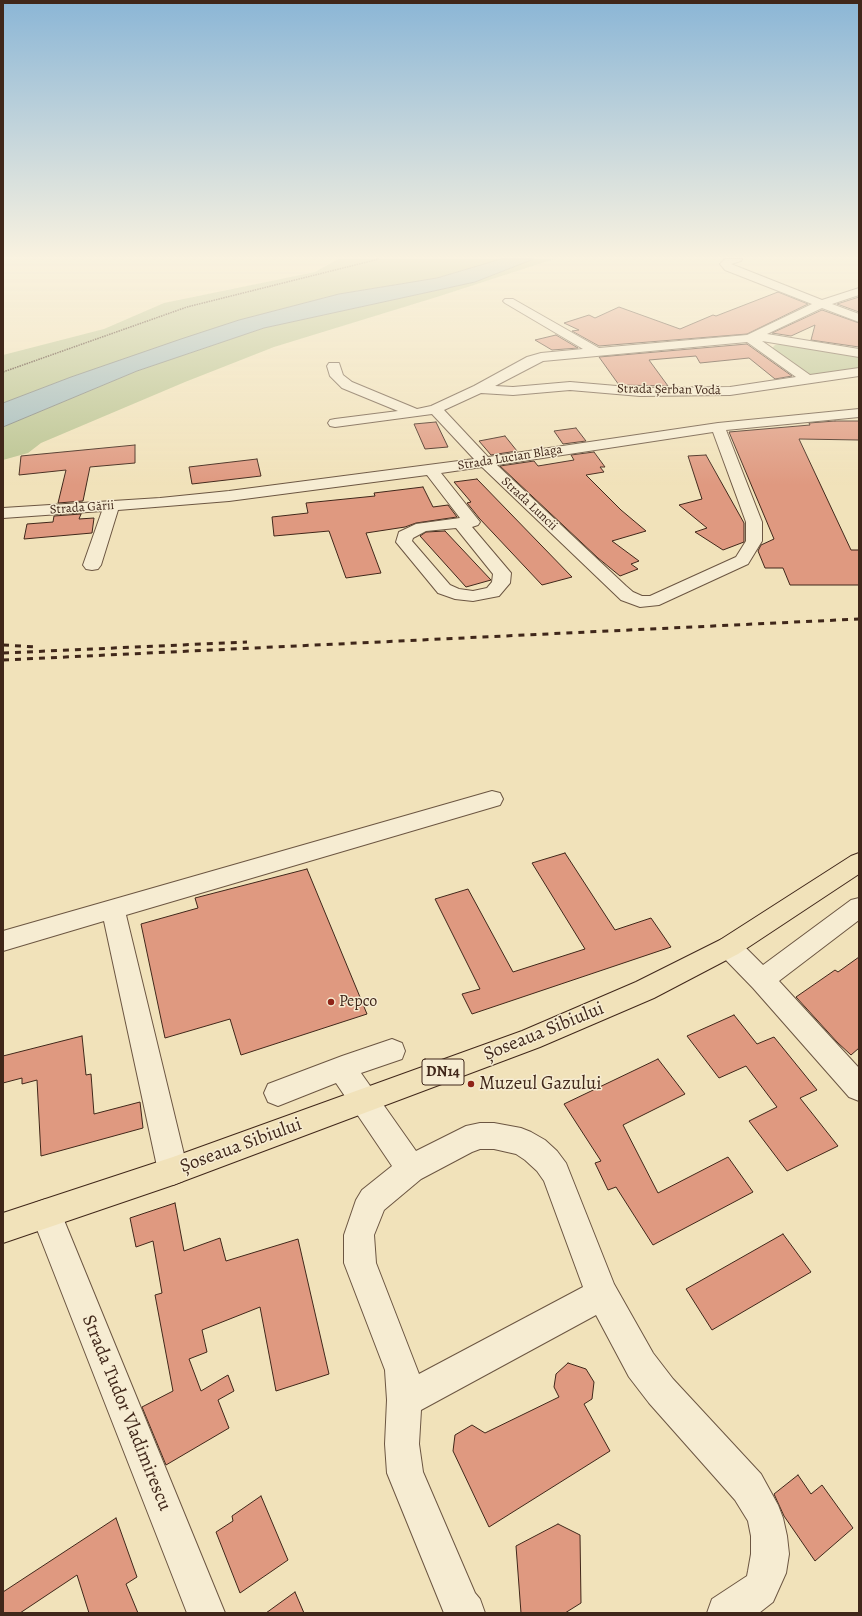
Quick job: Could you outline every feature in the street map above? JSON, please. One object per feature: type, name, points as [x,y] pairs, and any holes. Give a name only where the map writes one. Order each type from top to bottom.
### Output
[{"type":"main road","name":"Șoseaua Sibiului","points":[[3,1228],[173,1171],[531,1039],[645,990],[729,948],[859,862]]},
{"type":"street","points":[[566,334],[595,351]]},
{"type":"street","points":[[752,337],[758,334]]},
{"type":"street","points":[[752,337],[807,379]]},
{"type":"street","points":[[335,423],[416,413],[435,409],[479,389],[532,360],[541,357],[752,337],[859,353]]},
{"type":"street","points":[[334,366],[338,376],[347,385],[416,413]]},
{"type":"street","name":"Strada Șerban Vodă","points":[[479,389],[513,391],[560,386],[581,386],[640,392],[708,392],[744,389],[859,372]]},
{"type":"street","name":"Strada Luncii","points":[[435,409],[484,461],[627,596],[640,602],[653,601],[742,560],[754,541],[754,522],[718,427]]},
{"type":"street","name":"Strada Lucian Blaga","points":[[160,503],[236,496],[431,470],[718,427],[859,413]]},
{"type":"street","points":[[431,470],[472,522],[460,523],[422,527],[405,535],[404,542],[444,589],[455,594],[473,596],[493,592],[501,583],[502,573],[460,523]]},
{"type":"street","name":"Strada Gării","points":[[3,513],[160,503]]},
{"type":"street","points":[[92,566],[112,506]]},
{"type":"street","points":[[3,941],[492,799]]},
{"type":"street","points":[[762,980],[859,907]]},
{"type":"street","points":[[112,910],[173,1171]]},
{"type":"street","points":[[729,948],[762,980],[859,1088]]},
{"type":"street","points":[[278,1093],[342,1068],[392,1051]]},
{"type":"street","points":[[342,1068],[411,1169]]},
{"type":"street","points":[[466,1613],[461,1608],[405,1473],[402,1444],[404,1400],[402,1370],[360,1263],[359,1249],[362,1223],[373,1200],[411,1169],[466,1140],[480,1136],[494,1136],[521,1142],[535,1150],[547,1160],[556,1173],[602,1294],[642,1365],[660,1391],[748,1487],[765,1518],[769,1536],[770,1554],[767,1573],[760,1589],[726,1613]]},
{"type":"street","name":"Strada Tudor Vladimirescu","points":[[46,1214],[206,1613]]},
{"type":"street","points":[[404,1400],[602,1294]]},
{"type":"path","points":[[3,372],[109,334]]},
{"type":"green space","points":[[83,334],[197,334],[71,377],[3,403],[3,355]]},
{"type":"green space","points":[[245,334],[315,334],[274,347],[185,382],[41,443],[28,453],[3,460],[3,427],[137,371]]},
{"type":"green space","points":[[789,343],[859,353],[859,372],[819,376],[808,374],[772,348],[775,345]]},
{"type":"water","points":[[195,334],[245,334],[137,371],[3,427],[3,403],[71,377]]},
{"type":"building","points":[[578,334],[742,334],[599,346]]},
{"type":"building","points":[[781,334],[794,334],[791,336]]},
{"type":"building","points":[[812,334],[859,334],[859,347],[811,340]]},
{"type":"building","points":[[556,335],[578,348],[552,350],[535,340]]},
{"type":"building","points":[[747,344],[792,376],[775,379],[749,358],[700,363],[696,356],[649,360],[668,386],[619,385],[599,357]]},
{"type":"building","points":[[859,421],[859,440],[799,439],[851,550],[859,550],[859,585],[790,585],[783,568],[765,568],[758,551],[761,545],[774,539],[729,432],[810,425],[809,423]]},
{"type":"building","points":[[436,422],[448,447],[425,449],[414,424]]},
{"type":"building","points":[[576,428],[586,441],[563,444],[554,431]]},
{"type":"building","points":[[505,436],[517,451],[491,455],[479,441]]},
{"type":"building","points":[[135,445],[135,463],[90,467],[83,501],[58,503],[66,470],[19,475],[21,456]]},
{"type":"building","points":[[594,452],[605,467],[600,467],[604,472],[586,475],[621,510],[646,531],[612,541],[639,561],[631,564],[638,569],[620,576],[598,558],[500,466],[534,461],[538,466],[574,460],[571,455]]},
{"type":"building","points":[[706,455],[744,523],[744,542],[723,550],[695,532],[707,528],[679,505],[702,499],[688,456]]},
{"type":"building","points":[[257,459],[261,476],[192,484],[189,467]]},
{"type":"building","points":[[477,479],[572,577],[542,585],[479,518],[467,503],[471,502],[454,482]]},
{"type":"building","points":[[423,487],[433,507],[448,505],[457,517],[366,533],[381,573],[346,578],[329,531],[274,536],[272,517],[308,513],[306,503],[375,496],[374,493]]},
{"type":"building","points":[[81,514],[79,519],[94,518],[92,533],[24,539],[27,524],[53,522],[54,516]]},
{"type":"building","points":[[445,531],[491,580],[466,587],[420,536],[426,532]]},
{"type":"building","points":[[565,853],[615,930],[651,918],[671,947],[472,1014],[462,994],[480,989],[435,899],[468,889],[513,972],[585,949],[532,863]]},
{"type":"building","points":[[307,869],[367,1014],[241,1055],[230,1019],[165,1038],[141,924],[198,908],[195,898]]},
{"type":"building","points":[[859,957],[859,1048],[851,1055],[837,1042],[796,997],[835,970],[838,972]]},
{"type":"building","points":[[734,1015],[757,1044],[774,1037],[817,1090],[800,1098],[838,1146],[787,1171],[749,1121],[777,1107],[746,1066],[719,1078],[687,1036]]},
{"type":"building","points":[[82,1036],[86,1075],[91,1074],[94,1114],[140,1102],[143,1128],[41,1156],[37,1080],[22,1084],[22,1078],[3,1083],[3,1056]]},
{"type":"building","points":[[658,1059],[685,1094],[623,1125],[658,1193],[728,1157],[753,1192],[653,1245],[616,1187],[608,1190],[595,1163],[601,1161],[564,1104]]},
{"type":"building","points":[[175,1203],[184,1251],[220,1238],[226,1261],[298,1239],[329,1374],[276,1391],[260,1307],[202,1330],[207,1352],[189,1359],[201,1391],[228,1375],[234,1391],[218,1400],[229,1428],[166,1465],[142,1407],[173,1391],[155,1295],[162,1293],[153,1241],[136,1247],[130,1218]]},
{"type":"building","points":[[783,1234],[811,1272],[712,1330],[686,1289]]},
{"type":"building","points":[[568,1363],[586,1369],[594,1382],[592,1399],[584,1404],[610,1451],[489,1527],[453,1451],[455,1435],[472,1425],[485,1433],[559,1397],[554,1387],[556,1374]]},
{"type":"building","points":[[798,1475],[811,1494],[822,1485],[853,1528],[815,1561],[784,1516],[774,1494]]},
{"type":"building","points":[[261,1496],[288,1560],[240,1593],[216,1532],[233,1521],[232,1516]]},
{"type":"building","points":[[116,1518],[137,1577],[126,1584],[138,1613],[89,1613],[77,1575],[20,1613],[3,1613],[3,1592]]},
{"type":"building","points":[[558,1524],[580,1535],[581,1603],[565,1613],[521,1613],[516,1546]]},
{"type":"building","points":[[295,1592],[304,1613],[266,1613]]},
{"type":"railway","points":[[3,660],[859,619]]},
{"type":"railway","points":[[3,653],[247,642]]},
{"type":"railway","points":[[3,645],[36,647]]},
{"type":"place","name":"Pepco","points":[[331,1002]]},
{"type":"place","name":"Muzeul Gazului","points":[[471,1084]]}]
